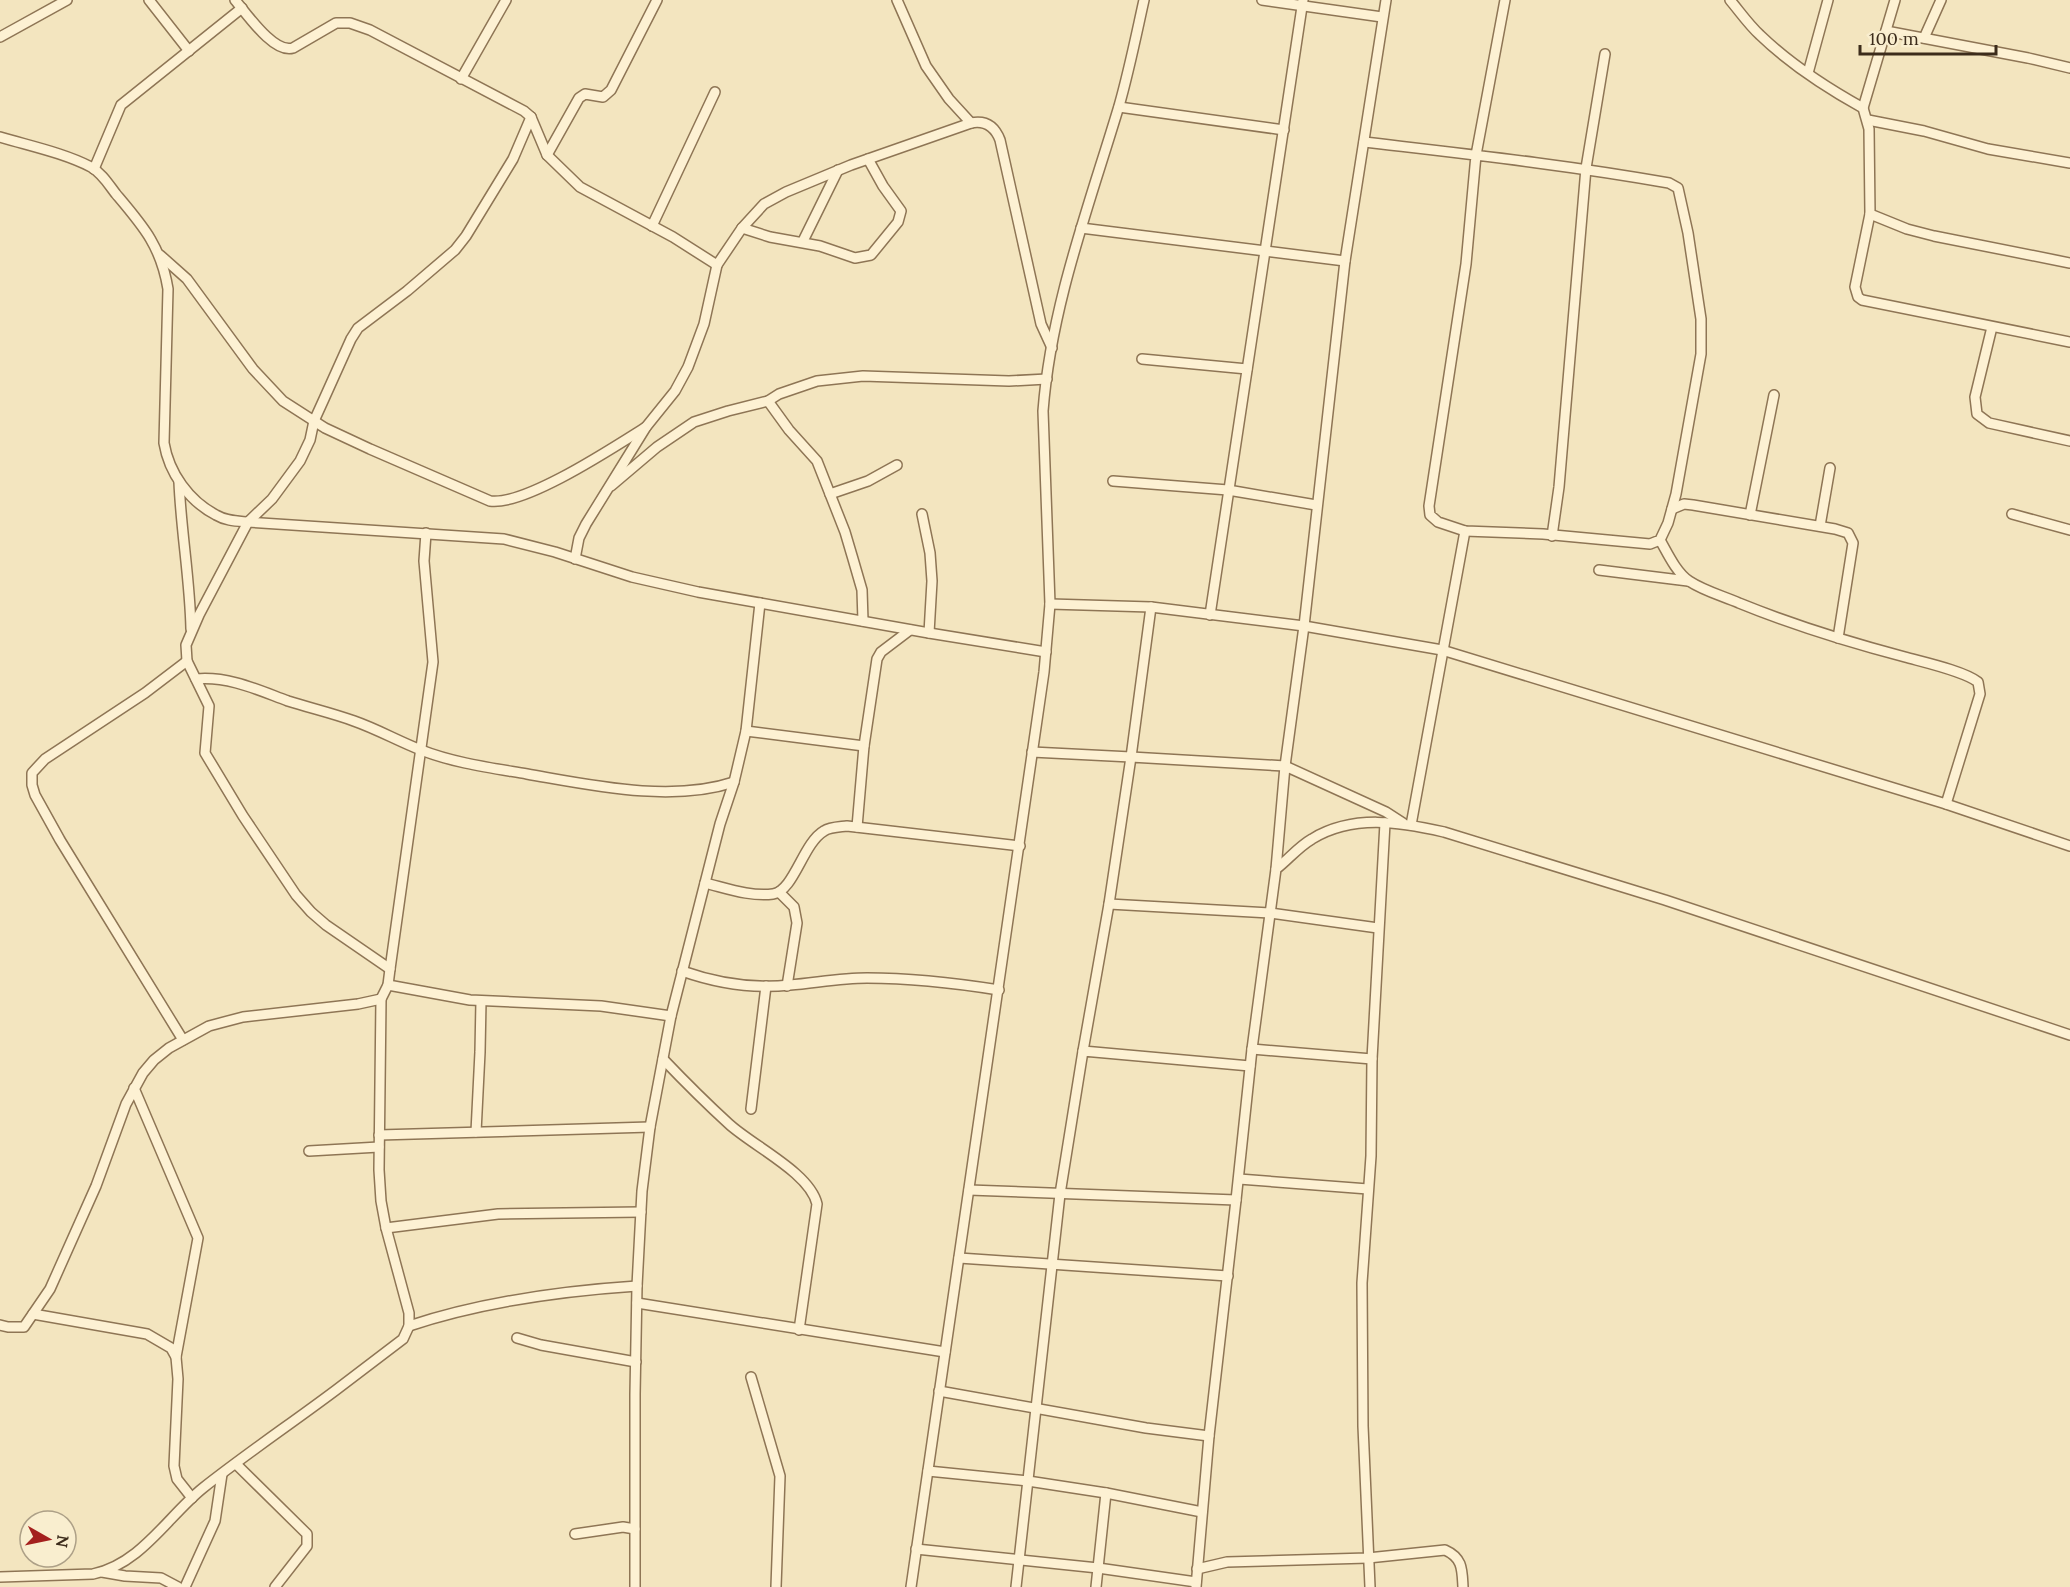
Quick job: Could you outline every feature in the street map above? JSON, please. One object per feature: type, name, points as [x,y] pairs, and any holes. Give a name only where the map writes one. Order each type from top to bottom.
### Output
[{"type":"street","points":[[0,37],[67,0]]},
{"type":"street","points":[[149,0],[189,51]]},
{"type":"street","points":[[235,0],[272,42],[284,49],[293,48],[336,23],[350,23],[370,30],[525,111],[531,117],[547,155],[580,188],[652,226],[717,265]]},
{"type":"street","points":[[461,79],[506,0]]},
{"type":"street","points":[[547,155],[579,98],[585,94],[597,98],[603,97],[611,90],[657,0]]},
{"type":"street","points":[[897,0],[926,66],[949,99],[971,123]]},
{"type":"street","points":[[911,1587],[1020,846],[1046,652],[1050,604],[1043,411],[1047,379],[1062,298],[1134,54],[1144,0]]},
{"type":"street","points":[[1262,0],[1303,3],[1382,17]]},
{"type":"street","points":[[916,1549],[1098,1568],[1196,1584],[1209,1436],[1250,1066],[1276,869],[1285,766],[1304,626],[1344,261],[1386,0]]},
{"type":"street","points":[[1364,142],[1476,155],[1586,168],[1675,185],[1680,193],[1688,233],[1702,339],[1688,432],[1672,509],[1660,540],[1650,544],[1465,531],[1438,522],[1430,515],[1429,506],[1466,264],[1476,155],[1505,0]]},
{"type":"street","points":[[1730,0],[1760,35],[1830,89],[1863,108],[1868,120],[1871,198],[1870,214],[1855,287],[1858,297],[1868,303],[2070,342]]},
{"type":"street","points":[[1808,73],[1828,0]]},
{"type":"street","points":[[1863,108],[1895,0]]},
{"type":"street","points":[[1924,38],[1941,0]]},
{"type":"street","points":[[1210,615],[1303,3]]},
{"type":"street","points":[[94,169],[121,105],[242,8]]},
{"type":"street","points":[[1887,31],[2070,68]]},
{"type":"street","points":[[1552,536],[1559,487],[1586,168],[1605,54]]},
{"type":"street","points":[[652,226],[715,92]]},
{"type":"street","points":[[1119,106],[1284,130]]},
{"type":"street","points":[[390,969],[311,912],[270,858],[207,757],[205,747],[209,706],[187,661],[186,645],[248,522],[272,499],[300,461],[310,440],[314,421],[358,328],[407,291],[455,250],[513,159],[531,117]]},
{"type":"street","points":[[1868,120],[1924,131],[1988,149],[2070,163]]},
{"type":"street","points":[[575,559],[579,538],[646,427],[675,391],[688,367],[704,324],[717,265],[742,228],[764,204],[786,192],[838,170],[971,123],[981,122],[992,127],[997,131],[1000,140],[1041,324],[1052,348]]},
{"type":"street","points":[[0,137],[94,169],[141,223],[152,240],[165,274],[168,289],[164,443],[166,459],[179,482],[192,497],[216,516],[248,522],[504,539],[555,552],[632,577],[760,603],[1046,652]]},
{"type":"street","points":[[742,228],[770,237],[803,241],[855,258],[871,255],[898,222],[901,209],[883,186],[868,159]]},
{"type":"street","points":[[803,241],[838,170]]},
{"type":"street","points":[[1870,214],[1907,229],[1934,236],[2070,263]]},
{"type":"street","points":[[1081,228],[1344,261]]},
{"type":"street","points":[[158,253],[187,279],[253,369],[273,392],[290,406],[314,421],[370,449],[476,495],[496,502],[519,497],[594,459],[646,427]]},
{"type":"street","points":[[1992,327],[1975,397],[1977,414],[1989,423],[2070,441]]},
{"type":"street","points":[[1142,359],[1247,369]]},
{"type":"street","points":[[611,486],[657,447],[694,422],[768,401],[779,394],[804,385],[836,378],[863,376],[1009,381],[1047,379]]},
{"type":"street","points":[[1750,515],[1774,395]]},
{"type":"street","points":[[768,401],[789,430],[814,456],[845,532],[862,590],[863,621]]},
{"type":"street","points":[[830,494],[874,478],[897,465]]},
{"type":"street","points":[[1820,526],[1830,468]]},
{"type":"street","points":[[1113,481],[1228,490],[1316,505]]},
{"type":"street","points":[[179,482],[191,632]]},
{"type":"street","points":[[1672,509],[1684,504],[1844,530],[1852,538],[1838,638]]},
{"type":"street","points":[[922,514],[930,553],[932,581],[929,633]]},
{"type":"street","points":[[2012,514],[2070,530]]},
{"type":"street","points":[[1409,824],[1465,531]]},
{"type":"street","points":[[102,1572],[130,1558],[192,1498],[222,1474],[391,1350],[403,1339],[409,1326],[409,1313],[381,1201],[379,1135],[381,999],[388,985],[433,662],[425,572],[426,533]]},
{"type":"street","points":[[1660,540],[1676,567],[1688,580]]},
{"type":"street","points":[[1599,570],[1688,580],[1775,617],[1978,682],[1980,694],[1946,804]]},
{"type":"street","points":[[635,1587],[637,1286],[641,1212],[650,1127],[671,1016],[746,731],[760,603]]},
{"type":"street","points":[[1050,604],[1151,608],[1304,626],[1442,650],[1946,804],[2070,846]]},
{"type":"street","points":[[1016,1587],[1060,1194],[1109,904],[1151,608]]},
{"type":"street","points":[[857,826],[864,746],[879,655],[910,630]]},
{"type":"street","points":[[183,1040],[60,840],[35,795],[32,777],[37,767],[45,759],[145,693],[187,661]]},
{"type":"street","points":[[196,679],[207,678],[235,682],[352,720],[422,750],[489,767],[611,788],[680,791],[708,789],[734,782]]},
{"type":"street","points":[[746,731],[864,746]]},
{"type":"street","points":[[1032,752],[1285,766],[1409,824]]},
{"type":"street","points":[[1276,869],[1310,840],[1332,829],[1368,821],[1409,824],[1490,845],[1665,900],[2070,1035]]},
{"type":"street","points":[[1370,1587],[1363,1426],[1362,1283],[1385,823]]},
{"type":"street","points":[[705,883],[747,893],[773,894],[779,892],[786,886],[806,850],[825,831],[847,826],[1020,846]]},
{"type":"street","points":[[779,892],[794,907],[798,923],[788,986]]},
{"type":"street","points":[[1109,904],[1270,913],[1378,928]]},
{"type":"street","points":[[682,971],[719,982],[766,986],[866,978],[926,980],[999,990]]},
{"type":"street","points":[[388,985],[481,1001],[601,1006],[671,1016]]},
{"type":"street","points":[[751,1108],[766,986]]},
{"type":"street","points":[[0,1325],[8,1328],[24,1327],[50,1289],[96,1186],[134,1089],[154,1060],[169,1048],[209,1026],[243,1017],[358,1004],[381,999]]},
{"type":"street","points":[[476,1132],[481,1001]]},
{"type":"street","points":[[1252,1049],[1372,1059]]},
{"type":"street","points":[[1083,1051],[1250,1066]]},
{"type":"street","points":[[663,1059],[731,1126],[786,1167],[816,1196],[817,1204],[799,1330]]},
{"type":"street","points":[[134,1089],[198,1238],[176,1357],[178,1379],[174,1466],[177,1479],[192,1498]]},
{"type":"street","points":[[379,1135],[650,1127]]},
{"type":"street","points":[[309,1151],[379,1148]]},
{"type":"street","points":[[1239,1179],[1368,1190]]},
{"type":"street","points":[[969,1190],[1236,1200]]},
{"type":"street","points":[[386,1228],[498,1214],[641,1212]]},
{"type":"street","points":[[959,1258],[1228,1276]]},
{"type":"street","points":[[409,1326],[432,1318],[510,1302],[598,1288],[637,1286]]},
{"type":"street","points":[[637,1304],[945,1352]]},
{"type":"street","points":[[33,1314],[147,1334],[171,1348],[176,1357]]},
{"type":"street","points":[[517,1338],[541,1345],[636,1362]]},
{"type":"street","points":[[751,1377],[780,1476],[776,1587]]},
{"type":"street","points":[[939,1391],[1146,1428],[1209,1436]]},
{"type":"street","points":[[236,1464],[307,1533],[307,1546],[275,1587]]},
{"type":"street","points":[[928,1471],[1028,1481],[1106,1493],[1202,1512]]},
{"type":"street","points":[[186,1587],[215,1521],[222,1474]]},
{"type":"street","points":[[1096,1587],[1106,1493]]},
{"type":"street","points":[[575,1534],[623,1527],[635,1529]]},
{"type":"street","points":[[1197,1569],[1227,1562],[1368,1558],[1445,1550],[1455,1554],[1460,1564],[1463,1587]]},
{"type":"street","points":[[0,1577],[102,1572],[178,1587]]},
{"type":"street","points":[[47,1576],[52,1587]]}]
